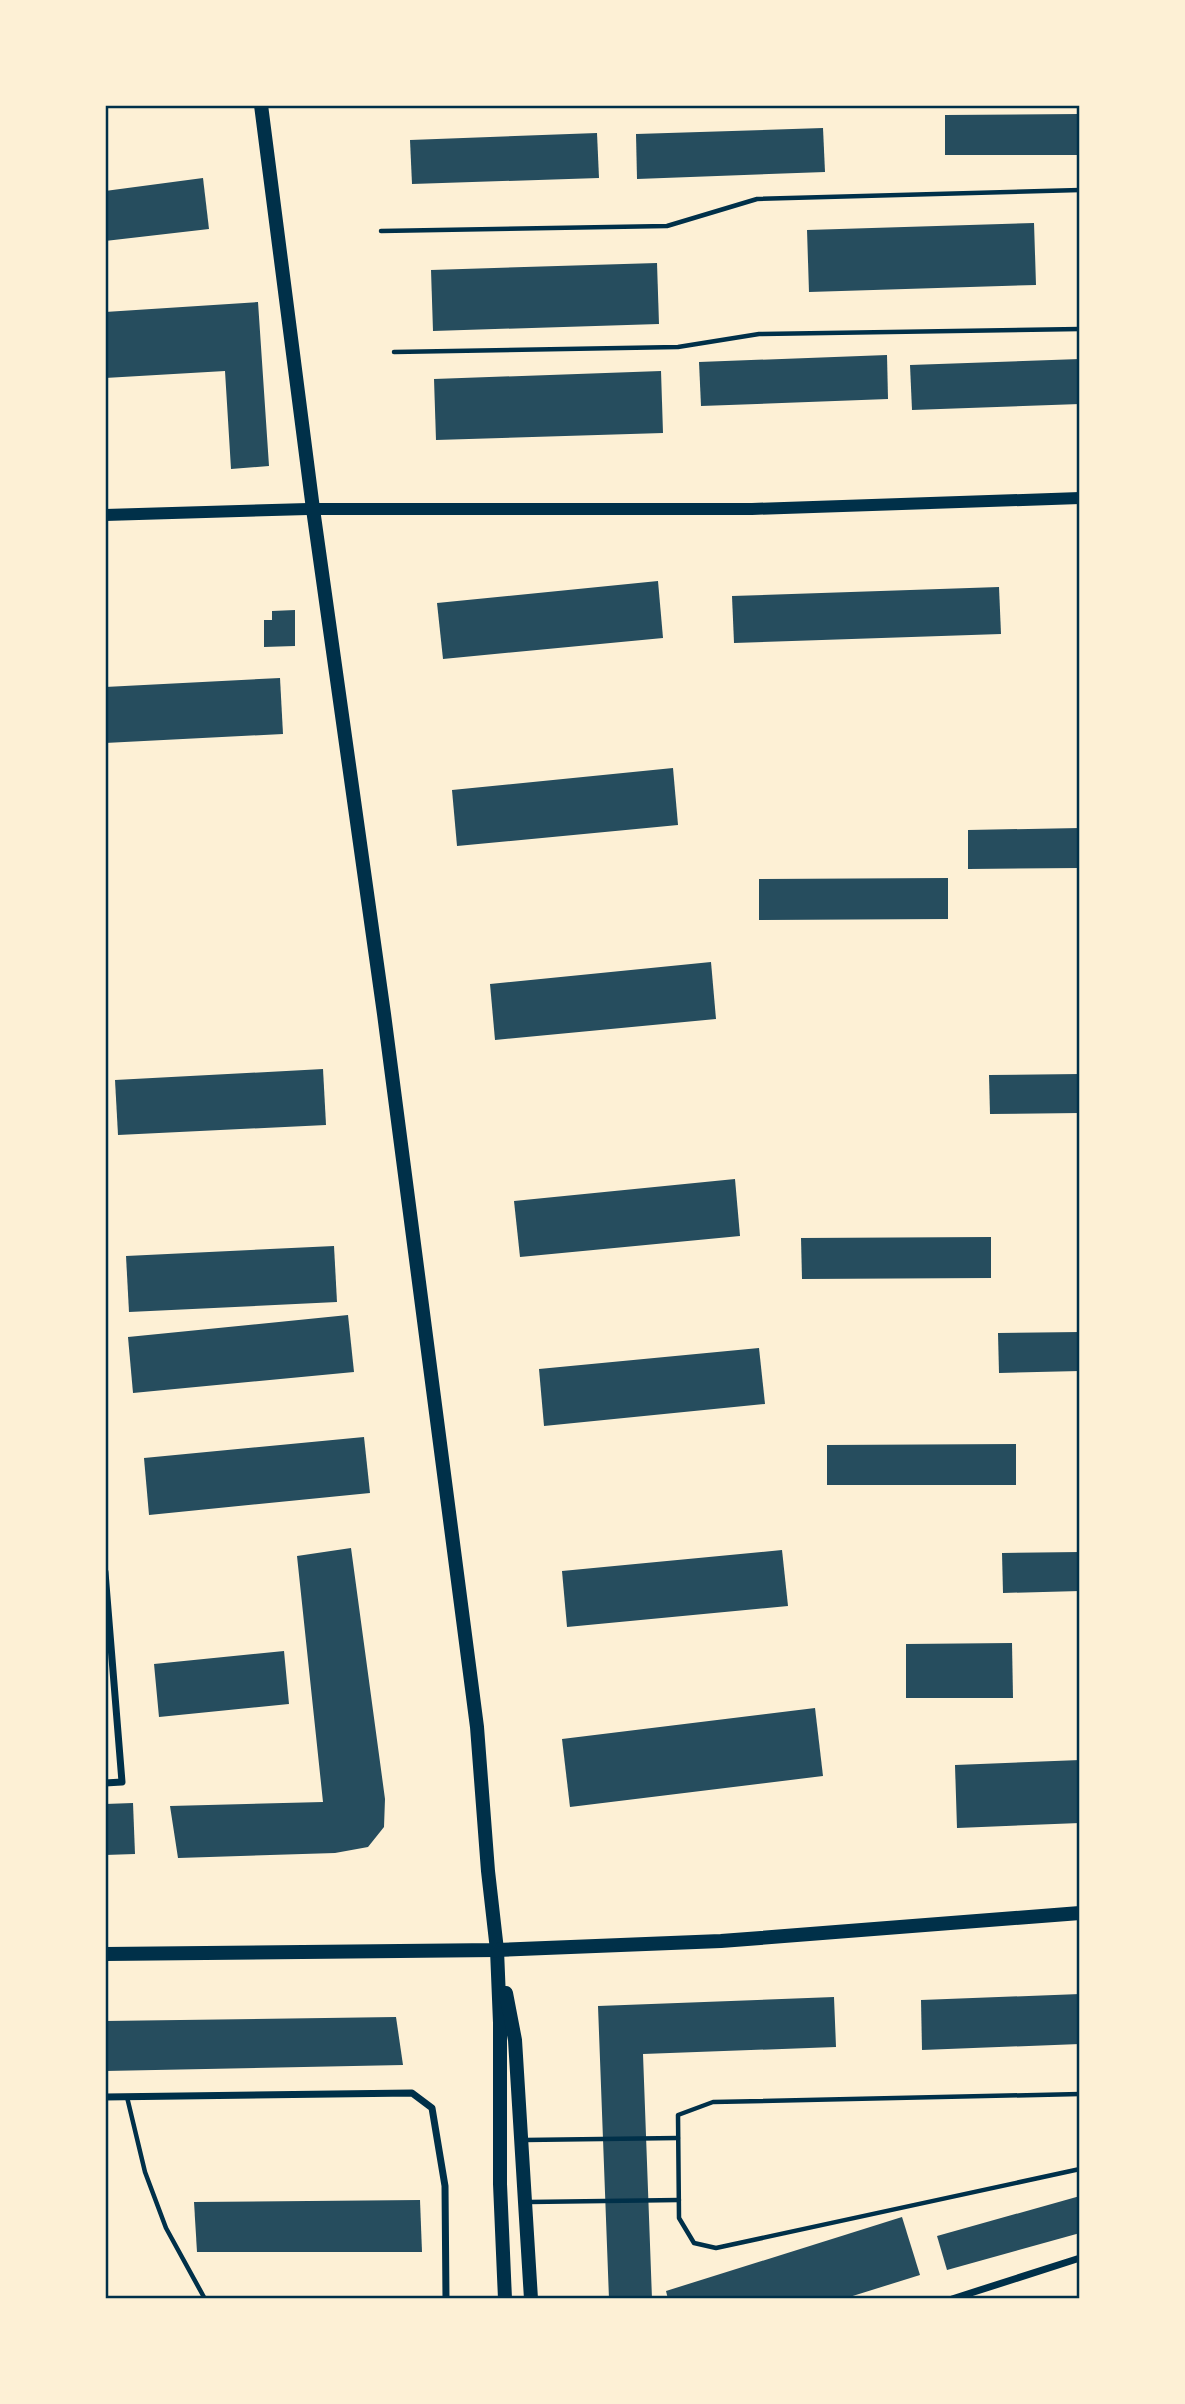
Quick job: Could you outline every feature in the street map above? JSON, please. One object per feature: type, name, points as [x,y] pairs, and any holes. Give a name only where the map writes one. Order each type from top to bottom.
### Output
[{"type":"main road","points":[[261,105],[477,1727],[497,1950],[500,2184],[505,2299]]},
{"type":"main road","points":[[105,1954],[497,1950],[721,1941],[1080,1913]]},
{"type":"main road","points":[[497,1950],[515,2040],[531,2299]]},
{"type":"street","points":[[105,515],[313,509],[752,509],[1080,498]]},
{"type":"street","points":[[105,1572],[122,1782],[105,1783]]},
{"type":"street","points":[[105,2097],[412,2093],[432,2108],[441,2160],[445,2186],[446,2299]]},
{"type":"street","points":[[952,2299],[1080,2258]]},
{"type":"lane","points":[[381,231],[667,226],[757,199],[1080,190]]},
{"type":"lane","points":[[394,352],[678,347],[759,334],[1080,328]]},
{"type":"lane","points":[[1080,2094],[713,2102],[678,2115],[679,2218],[694,2243],[716,2248],[1080,2169]]},
{"type":"lane","points":[[127,2097],[145,2172],[166,2228],[205,2299]]},
{"type":"lane","points":[[521,2141],[678,2138]]},
{"type":"lane","points":[[525,2203],[679,2200]]},
{"type":"building","points":[[1080,114],[1080,155],[945,155],[945,115]]},
{"type":"building","points":[[823,128],[825,172],[637,179],[636,134]]},
{"type":"building","points":[[597,133],[599,178],[412,184],[410,140]]},
{"type":"building","points":[[203,178],[209,229],[105,241],[105,191]]},
{"type":"building","points":[[1034,223],[1036,285],[809,292],[807,230]]},
{"type":"building","points":[[657,263],[659,324],[433,331],[431,270]]},
{"type":"building","points":[[258,302],[269,466],[231,469],[225,371],[105,378],[105,312]]},
{"type":"building","points":[[887,355],[888,399],[701,406],[699,362]]},
{"type":"building","points":[[1080,359],[1080,404],[912,410],[910,365]]},
{"type":"building","points":[[661,371],[663,433],[436,440],[434,379]]},
{"type":"building","points":[[658,581],[663,638],[443,659],[437,603]]},
{"type":"building","points":[[999,587],[1001,634],[734,643],[732,596]]},
{"type":"building","points":[[295,610],[295,646],[264,647],[264,620],[272,620],[272,611]]},
{"type":"building","points":[[280,678],[283,734],[105,743],[105,687]]},
{"type":"building","points":[[673,768],[678,825],[457,846],[452,790]]},
{"type":"building","points":[[1080,828],[1080,868],[968,869],[968,830]]},
{"type":"building","points":[[948,878],[948,919],[759,920],[759,879]]},
{"type":"building","points":[[711,962],[716,1019],[495,1040],[490,984]]},
{"type":"building","points":[[323,1069],[326,1125],[118,1135],[115,1080]]},
{"type":"building","points":[[1080,1074],[1080,1113],[990,1114],[989,1075]]},
{"type":"building","points":[[735,1179],[740,1236],[520,1257],[514,1201]]},
{"type":"building","points":[[991,1237],[991,1278],[802,1279],[801,1238]]},
{"type":"building","points":[[334,1246],[337,1302],[129,1312],[126,1256]]},
{"type":"building","points":[[348,1315],[354,1372],[133,1393],[128,1337]]},
{"type":"building","points":[[1080,1332],[1080,1371],[999,1373],[998,1333]]},
{"type":"building","points":[[759,1348],[765,1404],[544,1426],[539,1369]]},
{"type":"building","points":[[364,1437],[370,1493],[149,1515],[144,1458]]},
{"type":"building","points":[[1016,1444],[1016,1485],[827,1485],[827,1445]]},
{"type":"building","points":[[351,1548],[385,1799],[384,1827],[368,1847],[335,1853],[178,1858],[170,1806],[323,1802],[297,1556]]},
{"type":"building","points":[[782,1550],[788,1606],[567,1627],[562,1571]]},
{"type":"building","points":[[1080,1552],[1080,1591],[1003,1593],[1002,1553]]},
{"type":"building","points":[[1012,1643],[1013,1698],[906,1698],[906,1644]]},
{"type":"building","points":[[284,1651],[289,1704],[159,1717],[154,1664]]},
{"type":"building","points":[[815,1708],[823,1776],[570,1807],[562,1739]]},
{"type":"building","points":[[1080,1760],[1080,1823],[957,1828],[955,1765]]},
{"type":"building","points":[[133,1803],[135,1854],[105,1855],[105,1804]]},
{"type":"building","points":[[1080,1994],[1080,2044],[922,2050],[921,2000]]},
{"type":"building","points":[[834,1997],[836,2047],[643,2054],[652,2299],[609,2299],[598,2006]]},
{"type":"building","points":[[396,2017],[403,2065],[105,2071],[105,2021]]},
{"type":"building","points":[[1080,2196],[1080,2233],[947,2270],[937,2236]]},
{"type":"building","points":[[420,2200],[422,2252],[197,2252],[194,2202]]},
{"type":"building","points":[[902,2217],[920,2275],[843,2299],[668,2299],[666,2291]]}]
